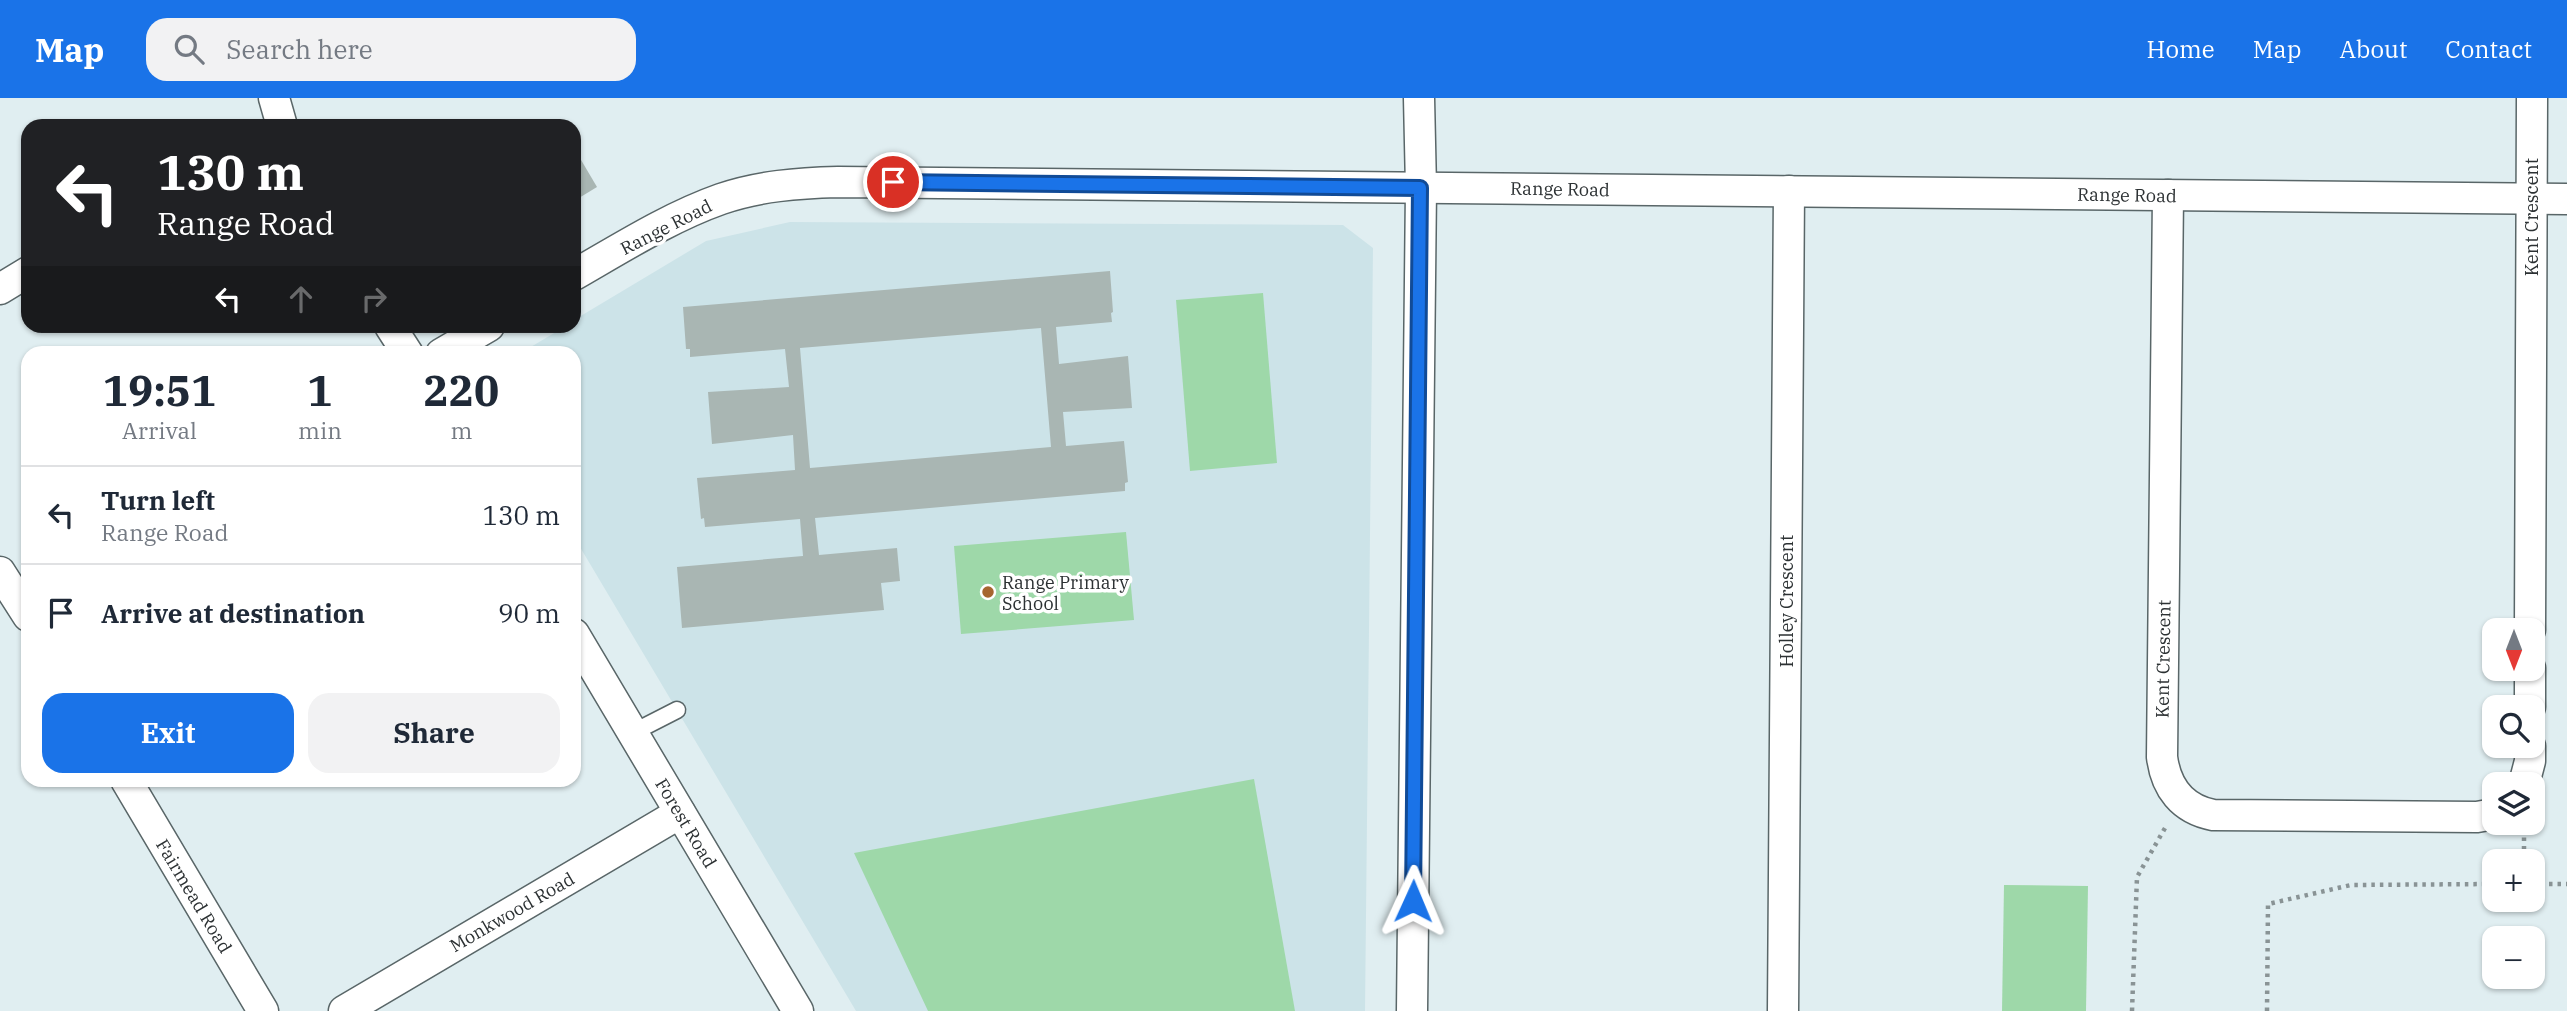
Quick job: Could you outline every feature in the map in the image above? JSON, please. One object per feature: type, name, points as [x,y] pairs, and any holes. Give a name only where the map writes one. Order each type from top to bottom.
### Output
[{"type":"street","points":[[274,98],[280,119]]},
{"type":"street","points":[[1412,1011],[1419,98]]},
{"type":"street","name":"Kent Crescent","points":[[2530,618],[2532,98]]},
{"type":"street","name":"Range Road","points":[[581,271],[695,209],[754,190],[795,183],[2567,199]]},
{"type":"street","name":"Holley Crescent","points":[[1783,1011],[1789,191]]},
{"type":"street","name":"Kent Crescent","points":[[2168,195],[2162,757],[2164,773],[2181,800]]},
{"type":"street","points":[[0,289],[21,276]]},
{"type":"street","points":[[454,346],[476,333]]},
{"type":"street","points":[[0,572],[21,605]]},
{"type":"street","name":"Forest Road","points":[[581,646],[798,1011]]},
{"type":"street","name":"Fairmead Road","points":[[130,787],[263,1011]]},
{"type":"street","points":[[2181,800],[2191,808],[2213,815],[2482,816]]},
{"type":"street","name":"Monkwood Road","points":[[344,1011],[680,813]]},
{"type":"lane","points":[[632,733],[677,710]]},
{"type":"path","points":[[2132,1011],[2137,877],[2181,800]]},
{"type":"path","points":[[2267,1011],[2268,904],[2351,885],[2482,884]]},
{"type":"path","points":[[2545,884],[2567,884]]},
{"type":"shaded area","name":"Range Primary School","points":[[790,222],[1343,225],[1373,248],[1365,1011],[856,1011],[581,549],[581,346],[532,346],[554,333],[581,333],[581,316],[706,241]]},
{"type":"green space","points":[[1263,293],[1277,463],[1190,471],[1176,300]]},
{"type":"green space","points":[[1126,532],[1134,620],[961,634],[954,546]]},
{"type":"green space","points":[[1254,779],[1295,1011],[928,1011],[854,853]]},
{"type":"green space","points":[[2004,885],[2088,886],[2086,1011],[2002,1011]]},
{"type":"building","points":[[581,160],[597,187],[581,197]]},
{"type":"building","points":[[1110,271],[1112,322],[1056,327],[1059,364],[1128,356],[1132,408],[1063,412],[1066,446],[1124,441],[1128,482],[1125,483],[1125,491],[815,518],[819,555],[897,548],[900,581],[881,583],[884,610],[682,628],[677,567],[803,556],[800,519],[705,527],[704,518],[701,519],[697,478],[795,470],[793,435],[712,444],[708,392],[789,387],[785,349],[690,357],[690,349],[686,349],[683,307]],"holes":[[[1041,328],[1051,447],[810,468],[800,348]]]},
{"type":"place","name":"Range Primary School","points":[[988,592]]},
{"type":"route","points":[[893,182],[1420,188],[1413,901]]}]
